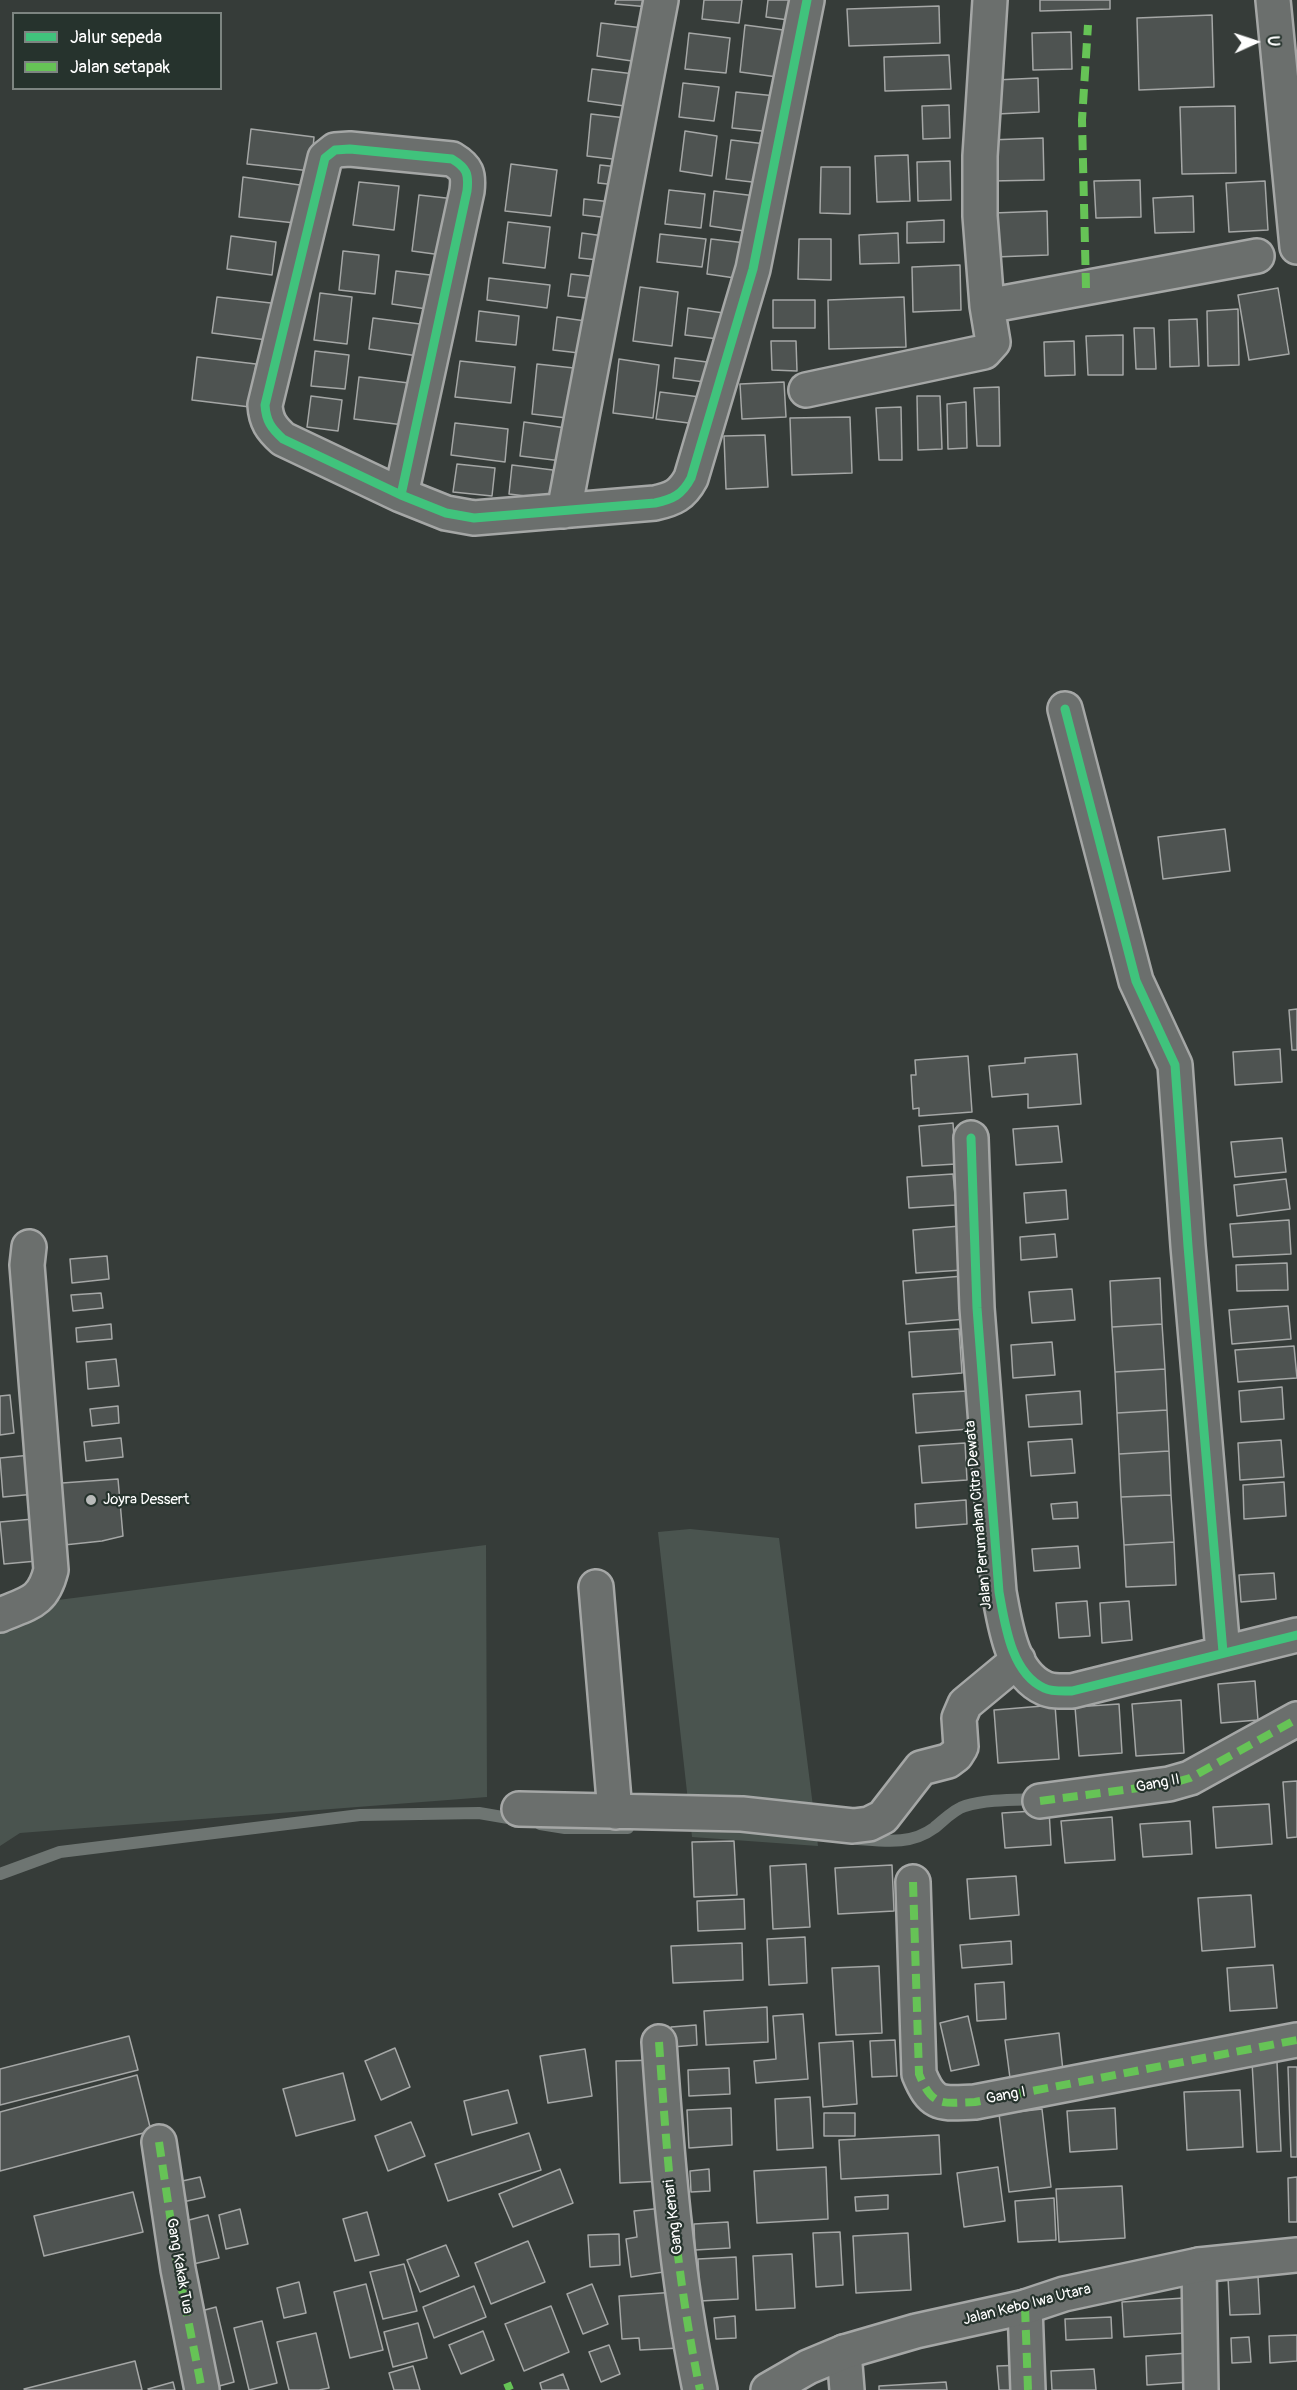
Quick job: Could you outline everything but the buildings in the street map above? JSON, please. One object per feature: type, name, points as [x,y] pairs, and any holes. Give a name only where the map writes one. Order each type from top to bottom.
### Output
[{"type":"street","points":[[564,510],[661,0]]},
{"type":"street","points":[[401,495],[469,176],[464,166],[452,159],[350,149],[335,150],[326,158],[265,405],[266,418],[272,429],[283,439],[401,495],[446,513],[474,518],[664,501],[684,491],[690,478],[753,269],[807,0]]},
{"type":"street","points":[[806,390],[984,352],[993,342],[987,306],[980,216],[990,0]]},
{"type":"street","points":[[1273,0],[1297,247]]},
{"type":"street","points":[[987,306],[1257,256]]},
{"type":"street","points":[[1065,710],[1136,981],[1175,1065],[1223,1652]]},
{"type":"street","name":"Jalan Perumahan Citra Dewata","points":[[971,1138],[976,1308],[999,1592],[1007,1631],[1018,1660],[1029,1679],[1046,1689],[1072,1691],[1297,1635]]},
{"type":"street","points":[[0,1615],[33,1602],[46,1588],[51,1570],[27,1265],[29,1247]]},
{"type":"street","points":[[596,1587],[615,1812]]},
{"type":"street","points":[[519,1809],[742,1814],[822,1824],[853,1826],[869,1824],[883,1816],[921,1768],[948,1761],[956,1755],[961,1747],[959,1718],[965,1704],[1018,1660]]},
{"type":"street","name":"Gang II","points":[[1040,1801],[1169,1784],[1190,1778],[1297,1719]]},
{"type":"street","name":"Gang I","points":[[913,1882],[919,2074],[926,2091],[936,2101],[975,2102],[1297,2040]]},
{"type":"street","name":"Gang Kenari","points":[[659,2042],[670,2189],[689,2337],[700,2390]]},
{"type":"street","name":"Gang Kakak Tua","points":[[159,2142],[178,2269],[201,2390]]},
{"type":"street","name":"Jalan Kebo Iwa Utara","points":[[768,2390],[808,2367],[844,2352],[916,2331],[1199,2265],[1297,2255]]},
{"type":"street","points":[[1199,2265],[1201,2390]]},
{"type":"street","points":[[1025,2307],[1028,2390]]},
{"type":"street","points":[[844,2352],[847,2390]]},
{"type":"shaded area","points":[[690,1529],[779,1538],[818,1846],[692,1837],[658,1532]]},
{"type":"shaded area","points":[[486,1545],[487,1797],[20,1833],[0,1846],[0,1624],[58,1600]]},
{"type":"waterway","points":[[858,1839],[898,1841],[925,1833],[965,1806],[993,1801],[1040,1799]]},
{"type":"waterway","points":[[0,1874],[60,1852],[360,1815],[479,1813],[520,1820]]},
{"type":"waterway","points":[[540,1824],[565,1828],[628,1828]]},
{"type":"marked path","points":[[1086,288],[1082,120],[1088,25]]},
{"type":"marked path","points":[[1040,1801],[1169,1784],[1190,1778],[1297,1719]]},
{"type":"marked path","points":[[913,1882],[919,2074],[929,2093],[940,2101],[946,2103],[975,2102],[1297,2040]]},
{"type":"marked path","points":[[659,2042],[669,2173],[679,2260],[700,2390]]},
{"type":"marked path","points":[[159,2142],[178,2269],[202,2390]]},
{"type":"marked path","points":[[1025,2307],[1028,2390]]},
{"type":"marked path","points":[[507,2383],[510,2390]]},
{"type":"cycle path","points":[[401,495],[468,180],[461,165],[452,159],[350,149],[335,150],[325,158],[265,405],[272,428],[283,439],[401,495],[446,513],[474,518],[655,503],[667,500],[680,492],[691,478],[753,269],[807,0]]},
{"type":"cycle path","points":[[1065,709],[1136,981],[1175,1065],[1223,1652]]},
{"type":"cycle path","points":[[971,1138],[977,1308],[999,1592],[1011,1646],[1024,1671],[1044,1688],[1054,1691],[1072,1691],[1297,1635]]},
{"type":"place","name":"Joyra Dessert","points":[[91,1500]]}]
